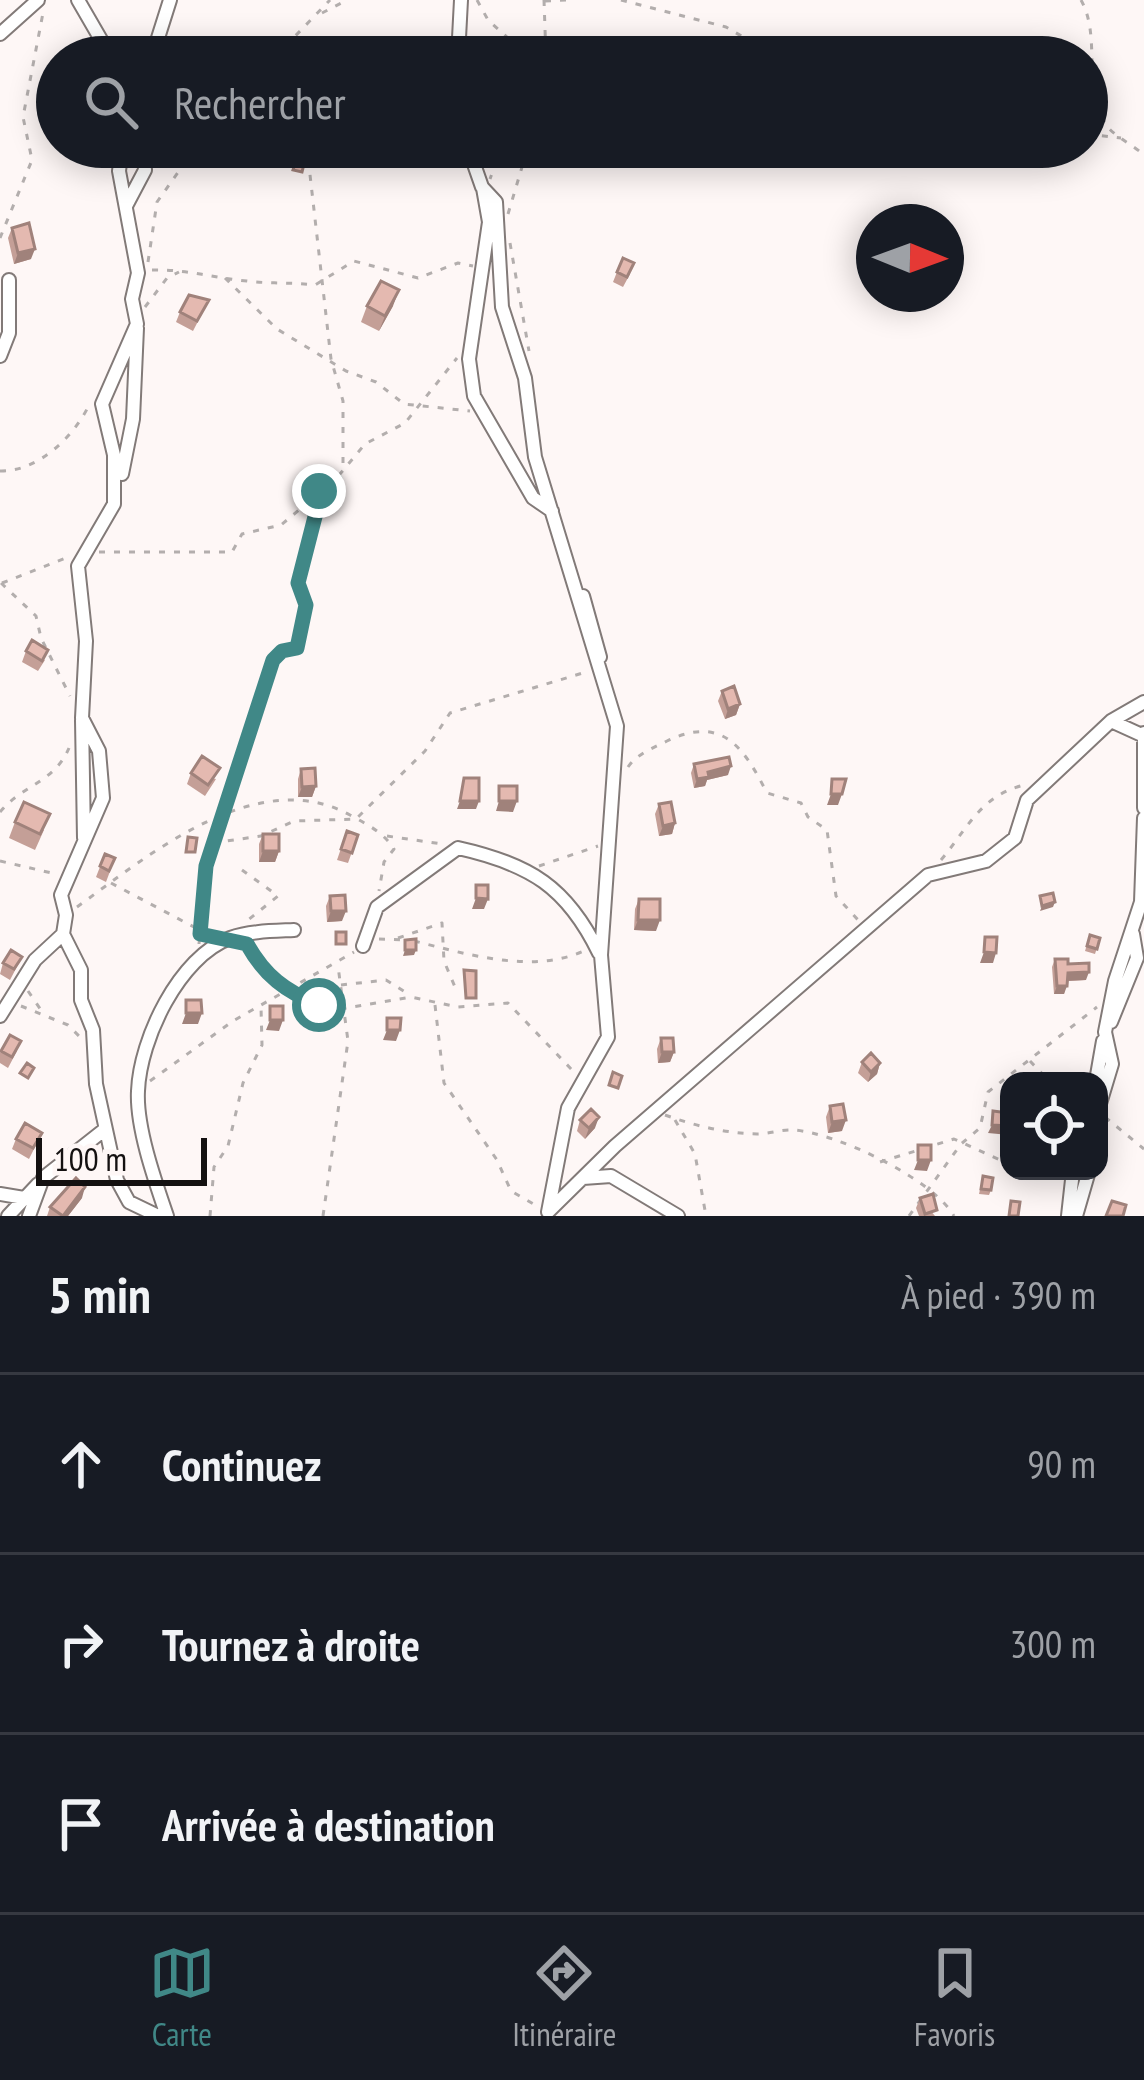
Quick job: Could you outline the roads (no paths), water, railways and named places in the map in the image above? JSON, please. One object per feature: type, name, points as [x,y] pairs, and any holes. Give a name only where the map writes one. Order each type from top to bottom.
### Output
[{"type":"street","points":[[17,15],[22,0]]},
{"type":"street","points":[[0,34],[38,0]]},
{"type":"street","points":[[78,0],[99,36]]},
{"type":"street","points":[[159,36],[170,0]]},
{"type":"street","points":[[459,36],[461,0]]},
{"type":"street","points":[[119,168],[138,273],[132,299],[137,320],[133,418],[113,504],[91,552],[78,566],[86,640],[82,718],[99,751],[103,798],[83,851],[64,877],[61,895],[66,915],[63,934],[81,970],[81,1000],[93,1030],[104,1130],[117,1180],[129,1202],[158,1216]]},
{"type":"street","points":[[127,206],[146,168]]},
{"type":"street","points":[[476,168],[489,222],[469,358],[482,415],[502,436],[533,497],[554,512]]},
{"type":"street","points":[[484,189],[496,202],[502,225],[502,307],[525,377],[535,457],[595,628],[601,672],[617,725],[598,950],[608,1037],[568,1108],[547,1214]]},
{"type":"street","points":[[0,356],[9,333],[9,280]]},
{"type":"street","points":[[113,504],[114,455],[102,404],[137,320]]},
{"type":"street","points":[[547,1214],[928,874],[986,861],[1015,838],[1027,800],[1111,721],[1144,702]]},
{"type":"street","points":[[1111,721],[1144,735],[1144,808]]},
{"type":"street","points":[[1098,1072],[1114,981],[1141,902],[1144,818]]},
{"type":"street","points":[[363,946],[377,907],[458,848],[521,867],[563,894],[598,950]]},
{"type":"street","points":[[1108,1092],[1112,1064],[1106,1032],[1137,958],[1132,927]]},
{"type":"street","points":[[167,1216],[151,1169],[137,1096],[142,1060],[170,997],[198,962],[230,938],[294,930]]},
{"type":"street","points":[[0,1016],[35,960],[63,934]]},
{"type":"street","points":[[8,1216],[43,1178],[104,1130]]},
{"type":"street","points":[[583,1178],[611,1175],[678,1216]]},
{"type":"street","points":[[29,1216],[43,1178]]},
{"type":"street","points":[[1072,1216],[1073,1180]]},
{"type":"street","points":[[1072,1216],[1085,1180]]},
{"type":"street","points":[[0,1194],[24,1198]]}]
